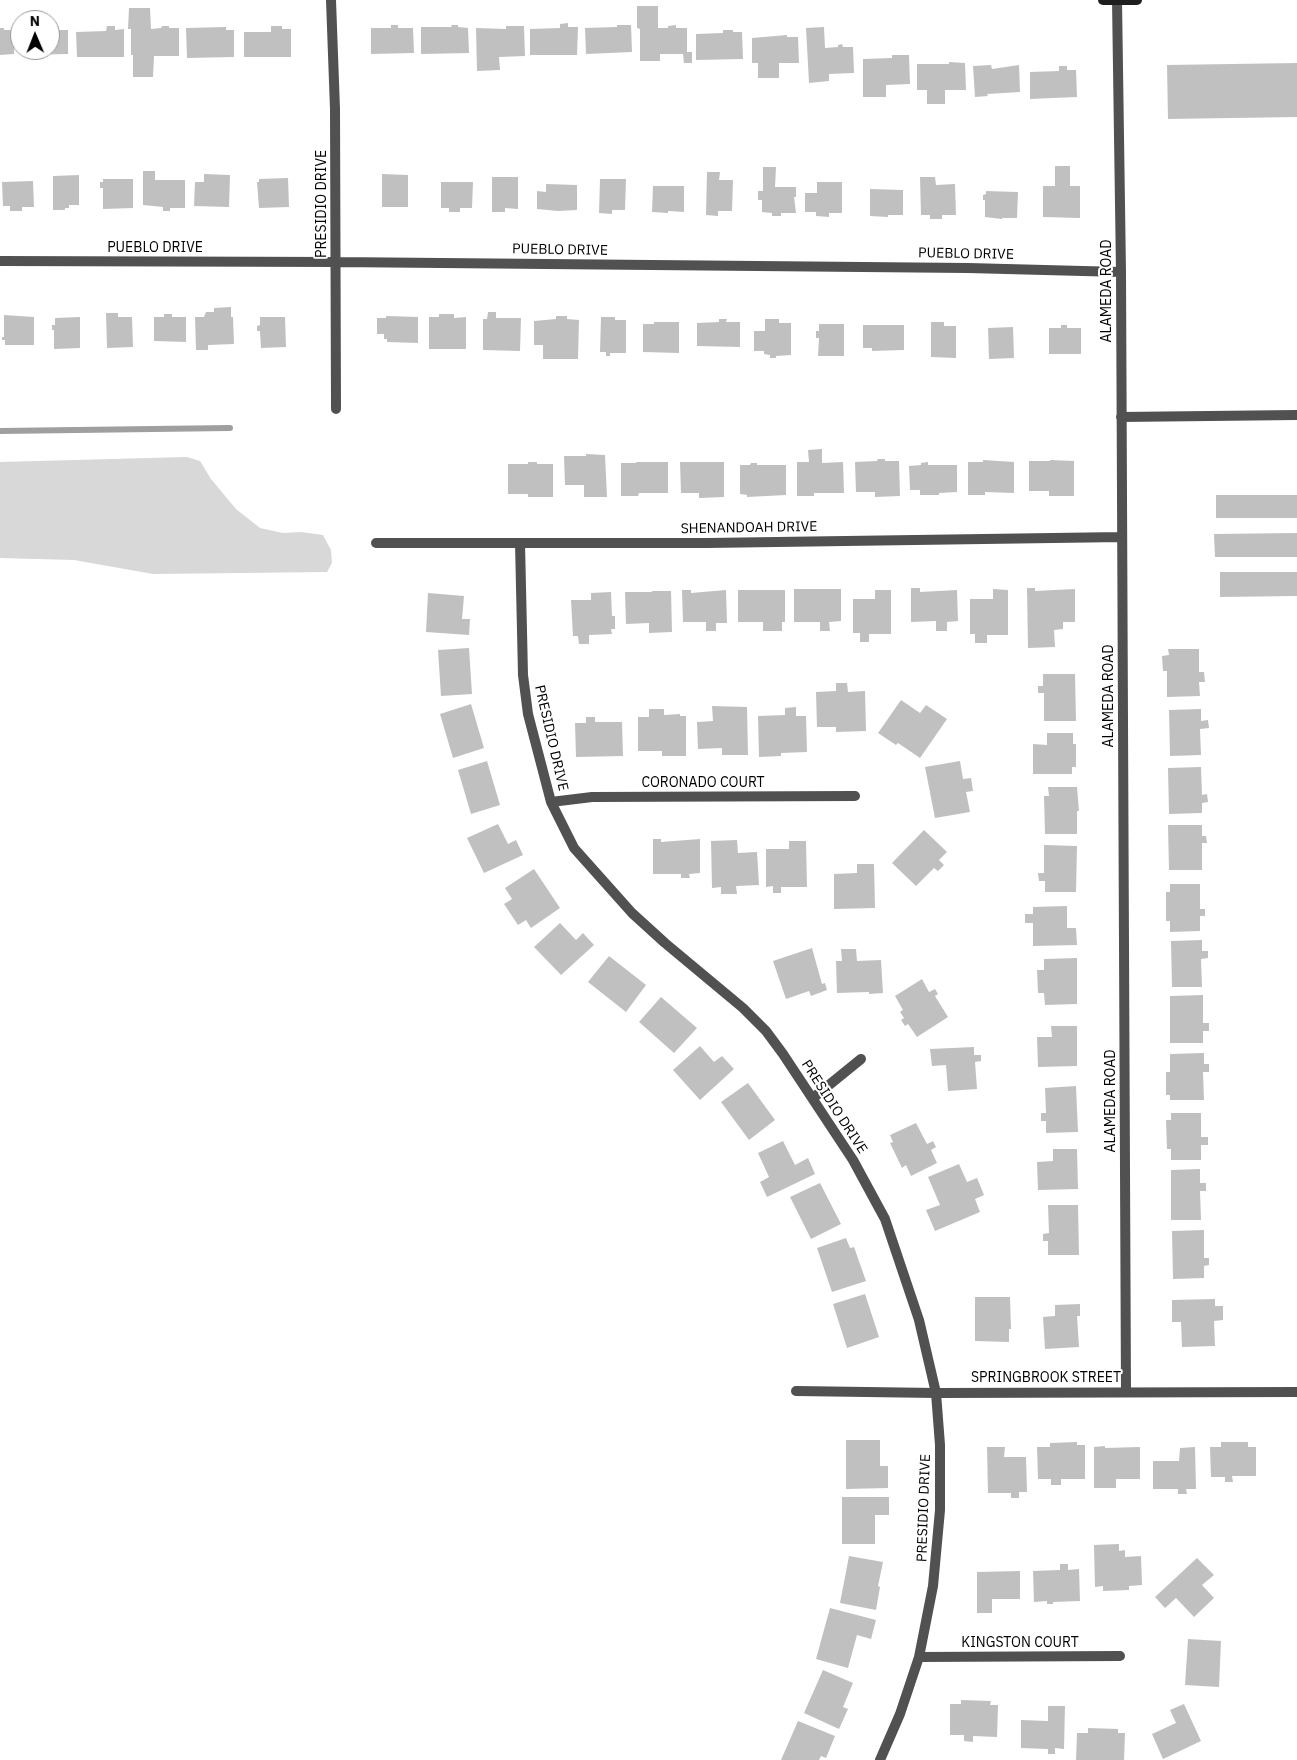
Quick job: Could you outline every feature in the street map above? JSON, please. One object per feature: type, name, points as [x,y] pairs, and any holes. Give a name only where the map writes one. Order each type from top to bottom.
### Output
[{"type":"main road","points":[[1103,0],[1137,0]]},
{"type":"street","name":"PRESIDIO DRIVE","points":[[331,0],[335,109],[336,409]]},
{"type":"street","name":"ALAMEDA ROAD","points":[[1117,0],[1122,537],[1126,1391]]},
{"type":"street","name":"PUEBLO DRIVE","points":[[0,261],[968,268],[1120,272]]},
{"type":"street","points":[[1121,416],[1297,415]]},
{"type":"street","name":"SHENANDOAH DRIVE","points":[[376,543],[707,543],[1122,537]]},
{"type":"street","name":"PRESIDIO DRIVE","points":[[520,543],[523,676],[528,714],[551,802],[574,848],[651,932],[749,1014],[766,1031],[813,1098],[853,1160],[885,1219],[919,1320],[936,1393],[940,1445],[940,1510],[933,1586],[920,1657],[900,1714],[880,1760]]},
{"type":"street","name":"CORONADO COURT","points":[[551,802],[592,797],[855,796]]},
{"type":"street","points":[[813,1098],[861,1059]]},
{"type":"street","name":"SPRINGBROOK STREET","points":[[796,1391],[936,1393],[1297,1392]]},
{"type":"street","name":"KINGSTON COURT","points":[[920,1657],[1120,1656]]},
{"type":"shaded area","points":[[187,457],[200,461],[211,479],[236,509],[260,528],[283,533],[301,532],[323,535],[331,550],[332,563],[327,572],[153,574],[74,560],[0,558],[0,462]]},
{"type":"building","points":[[637,6],[658,6],[658,28],[668,28],[668,26],[676,25],[676,28],[687,28],[687,52],[692,52],[692,63],[684,63],[683,54],[660,54],[660,61],[640,61],[640,29],[637,28]]},
{"type":"building","points":[[129,8],[150,8],[151,29],[161,28],[162,26],[179,28],[179,56],[154,56],[153,77],[133,77],[131,29],[128,29]]},
{"type":"building","points":[[568,23],[568,27],[578,27],[577,55],[530,55],[530,29],[560,28],[560,24]]},
{"type":"building","points":[[391,25],[398,25],[398,28],[413,28],[414,53],[371,54],[371,28],[391,28]]},
{"type":"building","points":[[451,25],[468,28],[469,53],[421,54],[421,27],[452,27]]},
{"type":"building","points":[[617,25],[631,25],[632,52],[586,54],[585,28],[617,27]]},
{"type":"building","points":[[107,26],[115,26],[115,30],[124,29],[124,57],[77,57],[76,32],[106,31]]},
{"type":"building","points":[[271,26],[282,26],[282,29],[291,29],[291,57],[244,57],[244,32],[271,32]]},
{"type":"building","points":[[506,26],[524,26],[525,56],[499,57],[500,70],[477,71],[476,28],[506,29]]},
{"type":"building","points":[[226,27],[226,30],[234,30],[234,57],[187,58],[186,28]]},
{"type":"building","points":[[824,27],[825,48],[838,47],[838,45],[842,44],[843,47],[853,47],[854,73],[829,74],[829,81],[809,83],[806,28]]},
{"type":"building","points":[[0,28],[4,28],[4,30],[10,30],[10,54],[0,55]]},
{"type":"building","points":[[60,30],[68,30],[68,54],[60,54]]},
{"type":"building","points":[[723,30],[742,32],[743,59],[696,60],[696,34],[723,33]]},
{"type":"building","points":[[787,35],[787,37],[798,37],[799,63],[779,63],[779,78],[758,78],[758,63],[752,63],[752,38]]},
{"type":"building","points":[[892,55],[909,55],[910,84],[886,85],[886,97],[863,97],[863,59],[892,58]]},
{"type":"building","points":[[949,62],[965,63],[966,90],[945,90],[945,104],[927,104],[927,90],[917,90],[917,64],[949,64]]},
{"type":"building","points":[[1297,63],[1297,117],[1168,119],[1167,65]]},
{"type":"building","points":[[991,65],[992,69],[1019,65],[1020,92],[987,94],[988,96],[975,97],[973,66]]},
{"type":"building","points":[[1059,66],[1067,66],[1067,70],[1076,70],[1077,97],[1030,99],[1030,72],[1059,71]]},
{"type":"building","points":[[1055,166],[1070,166],[1070,186],[1080,186],[1080,218],[1043,217],[1043,186],[1055,186]]},
{"type":"building","points":[[763,167],[776,167],[775,187],[796,187],[796,197],[794,197],[796,213],[781,213],[781,216],[772,216],[772,213],[762,212],[762,200],[758,200],[758,191],[763,191]]},
{"type":"building","points":[[143,171],[155,171],[155,180],[185,180],[185,208],[170,208],[170,211],[163,211],[163,207],[143,205]]},
{"type":"building","points":[[707,172],[720,172],[719,180],[733,180],[732,211],[718,211],[718,216],[706,215]]},
{"type":"building","points":[[204,174],[230,175],[229,207],[194,206],[195,182],[204,182]]},
{"type":"building","points":[[382,174],[408,175],[408,207],[382,207]]},
{"type":"building","points":[[79,175],[79,205],[69,205],[69,208],[65,208],[65,210],[53,210],[53,176]]},
{"type":"building","points":[[492,177],[518,177],[518,209],[505,208],[505,212],[492,212]]},
{"type":"building","points":[[920,177],[935,177],[936,185],[955,184],[956,215],[942,215],[942,219],[930,219],[930,215],[921,215]]},
{"type":"building","points":[[288,178],[289,207],[259,208],[257,182],[259,182],[259,179]]},
{"type":"building","points":[[103,179],[133,179],[133,208],[103,209],[103,188],[100,188],[100,182],[103,182]]},
{"type":"building","points":[[600,179],[626,179],[625,210],[612,210],[612,214],[599,213]]},
{"type":"building","points":[[33,181],[34,207],[22,207],[22,211],[10,211],[10,206],[3,206],[2,182]]},
{"type":"building","points":[[441,182],[473,182],[472,208],[460,208],[460,212],[449,212],[449,208],[441,208]]},
{"type":"building","points":[[817,182],[842,182],[842,213],[829,213],[829,217],[816,216],[816,212],[805,212],[805,193],[817,193]]},
{"type":"building","points":[[546,184],[577,185],[577,210],[537,209],[537,191],[546,192]]},
{"type":"building","points":[[653,186],[684,186],[684,212],[652,212]]},
{"type":"building","points":[[870,189],[903,190],[903,215],[888,215],[888,217],[870,216]]},
{"type":"building","points":[[986,191],[1018,192],[1017,218],[985,217],[985,200],[983,200],[983,195],[986,194]]},
{"type":"building","points":[[231,307],[234,344],[208,345],[208,350],[196,350],[195,317],[204,317],[206,312],[214,312],[214,308]]},
{"type":"building","points":[[488,312],[496,312],[496,318],[521,318],[520,351],[483,350],[483,319],[487,319]]},
{"type":"building","points":[[106,313],[118,313],[118,317],[132,317],[133,347],[107,348]]},
{"type":"building","points":[[164,314],[172,314],[172,317],[186,317],[186,342],[154,341],[154,317],[164,317]]},
{"type":"building","points":[[439,314],[454,314],[454,318],[466,317],[466,349],[429,349],[429,317],[439,317]]},
{"type":"building","points":[[4,315],[34,317],[34,345],[5,345],[5,340],[2,340],[2,337],[4,337]]},
{"type":"building","points":[[386,316],[418,317],[418,343],[387,342],[387,339],[384,339],[384,334],[377,334],[377,318],[386,318]]},
{"type":"building","points":[[556,316],[567,316],[567,319],[579,320],[578,359],[543,359],[543,345],[534,345],[534,321],[556,319]]},
{"type":"building","points":[[80,317],[80,348],[54,349],[54,330],[52,330],[52,325],[55,325],[55,318]]},
{"type":"building","points":[[260,317],[285,317],[286,347],[261,348],[260,331],[257,331],[257,326],[260,325]]},
{"type":"building","points":[[601,317],[615,317],[615,320],[626,320],[626,353],[610,353],[610,356],[606,356],[606,352],[600,352]]},
{"type":"building","points":[[719,319],[727,319],[726,322],[740,322],[740,347],[697,346],[697,323],[719,322]]},
{"type":"building","points":[[765,319],[779,319],[779,323],[791,323],[791,355],[770,358],[770,355],[764,354],[764,351],[754,351],[754,331],[765,331]]},
{"type":"building","points":[[654,322],[679,322],[679,353],[643,352],[643,324],[654,324]]},
{"type":"building","points":[[931,322],[944,322],[944,326],[956,326],[956,358],[931,357]]},
{"type":"building","points":[[819,324],[844,324],[844,356],[818,356],[819,338],[816,338],[816,331],[819,331]]},
{"type":"building","points":[[863,325],[904,325],[904,350],[872,351],[872,348],[863,348]]},
{"type":"building","points":[[1061,325],[1067,325],[1067,328],[1081,328],[1081,354],[1049,354],[1049,328],[1061,328]]},
{"type":"building","points":[[1013,327],[1014,358],[989,359],[988,328]]},
{"type":"building","points":[[822,449],[822,463],[843,462],[844,493],[814,493],[814,496],[797,496],[797,462],[809,462],[808,450]]},
{"type":"building","points":[[586,454],[605,455],[607,497],[584,497],[584,485],[565,485],[564,456],[586,456]]},
{"type":"building","points":[[878,459],[899,461],[900,496],[875,497],[875,492],[856,492],[855,462],[877,461]]},
{"type":"building","points":[[983,460],[1014,462],[1014,493],[985,492],[985,495],[968,495],[968,462],[983,462]]},
{"type":"building","points":[[1029,461],[1074,461],[1074,496],[1049,496],[1049,491],[1029,491]]},
{"type":"building","points":[[528,462],[553,464],[553,497],[528,497],[528,494],[508,494],[508,464],[528,464]]},
{"type":"building","points":[[668,462],[668,493],[639,493],[638,496],[621,496],[621,463]]},
{"type":"building","points":[[680,462],[724,462],[724,497],[699,498],[699,493],[681,493]]},
{"type":"building","points":[[928,462],[928,465],[957,465],[957,492],[939,493],[939,495],[920,495],[920,490],[910,490],[909,466]]},
{"type":"building","points":[[751,463],[757,463],[757,465],[786,465],[786,495],[747,497],[747,495],[740,494],[740,465],[750,465]]},
{"type":"building","points":[[1216,495],[1297,495],[1297,518],[1216,518]]},
{"type":"building","points":[[1297,533],[1297,557],[1215,557],[1214,534]]},
{"type":"building","points":[[1220,572],[1297,572],[1297,596],[1220,597]]},
{"type":"building","points":[[911,588],[920,588],[920,592],[957,590],[958,621],[947,622],[947,631],[936,631],[936,621],[911,622]]},
{"type":"building","points":[[1027,588],[1035,588],[1035,591],[1075,589],[1075,622],[1063,622],[1063,629],[1054,630],[1055,647],[1028,648]]},
{"type":"building","points":[[794,589],[841,589],[841,621],[829,622],[830,631],[820,631],[820,622],[794,622]]},
{"type":"building","points":[[993,589],[1008,590],[1008,635],[987,635],[987,643],[975,643],[975,634],[970,634],[970,599],[993,599]]},
{"type":"building","points":[[682,590],[691,590],[691,593],[726,590],[727,623],[716,623],[716,631],[706,631],[706,622],[683,622]]},
{"type":"building","points":[[738,590],[785,590],[785,622],[782,622],[782,631],[763,631],[763,622],[738,622]]},
{"type":"building","points":[[875,590],[891,590],[891,634],[869,634],[869,642],[860,642],[860,633],[853,633],[853,599],[875,599]]},
{"type":"building","points":[[671,591],[672,632],[649,633],[649,623],[626,624],[625,592]]},
{"type":"building","points":[[611,592],[612,616],[615,616],[615,629],[611,629],[612,634],[589,635],[589,644],[579,644],[578,636],[573,636],[571,600],[591,600],[591,593]]},
{"type":"building","points":[[428,593],[464,596],[462,619],[470,619],[469,635],[426,632]]},
{"type":"building","points":[[469,648],[472,694],[441,696],[438,650]]},
{"type":"building","points":[[1168,649],[1199,649],[1199,672],[1204,672],[1205,682],[1199,682],[1200,696],[1167,697],[1167,671],[1163,671],[1162,656],[1169,655]]},
{"type":"building","points":[[1043,674],[1075,674],[1076,721],[1044,721],[1044,693],[1038,693],[1038,686],[1043,686]]},
{"type":"building","points":[[836,683],[847,683],[848,692],[865,691],[866,731],[836,732],[836,727],[817,727],[816,692],[836,691]]},
{"type":"building","points":[[901,700],[920,713],[926,705],[947,719],[920,758],[898,743],[896,745],[878,733]]},
{"type":"building","points":[[471,704],[484,748],[453,758],[440,714]]},
{"type":"building","points":[[712,706],[747,707],[748,755],[722,755],[722,748],[698,749],[697,722],[713,721]]},
{"type":"building","points":[[796,707],[796,716],[806,716],[807,752],[781,753],[781,756],[759,757],[758,716],[785,715],[785,708]]},
{"type":"building","points":[[649,709],[664,709],[664,715],[680,714],[680,716],[686,716],[686,756],[662,756],[662,751],[638,751],[638,717],[649,717]]},
{"type":"building","points":[[1201,709],[1201,721],[1208,720],[1209,728],[1200,729],[1201,755],[1170,756],[1169,710]]},
{"type":"building","points":[[586,717],[595,717],[595,722],[622,722],[623,756],[576,757],[575,723],[586,723]]},
{"type":"building","points":[[1047,733],[1073,733],[1073,744],[1076,744],[1076,767],[1072,767],[1072,774],[1033,774],[1033,744],[1047,745]]},
{"type":"building","points":[[487,761],[500,805],[471,814],[458,770]]},
{"type":"building","points":[[960,761],[963,779],[971,778],[973,791],[966,792],[970,812],[935,818],[925,767]]},
{"type":"building","points":[[1201,767],[1202,795],[1207,794],[1208,802],[1202,803],[1202,813],[1169,814],[1168,768]]},
{"type":"building","points":[[1048,787],[1077,787],[1079,811],[1077,811],[1077,834],[1045,834],[1044,796],[1049,796]]},
{"type":"building","points":[[498,824],[508,844],[516,840],[523,855],[484,873],[467,838]]},
{"type":"building","points":[[1168,825],[1202,825],[1202,836],[1206,836],[1207,843],[1202,843],[1202,870],[1169,870]]},
{"type":"building","points":[[924,830],[947,852],[939,860],[944,865],[938,871],[934,868],[916,886],[892,863]]},
{"type":"building","points":[[653,839],[661,839],[661,842],[700,839],[700,873],[689,874],[690,878],[681,878],[681,874],[653,874]]},
{"type":"building","points":[[737,840],[738,853],[757,852],[759,885],[736,886],[737,894],[721,894],[721,887],[712,888],[711,841]]},
{"type":"building","points":[[789,841],[806,841],[807,887],[781,887],[781,893],[773,893],[773,886],[766,887],[766,849],[789,849]]},
{"type":"building","points":[[1044,845],[1077,846],[1076,892],[1045,892],[1045,881],[1039,881],[1038,873],[1044,873]]},
{"type":"building","points":[[857,864],[874,864],[875,908],[834,909],[834,874],[857,873]]},
{"type":"building","points":[[534,869],[560,908],[531,928],[526,920],[518,925],[504,904],[512,899],[505,888]]},
{"type":"building","points":[[1170,884],[1200,884],[1200,909],[1205,909],[1205,916],[1200,916],[1200,931],[1170,932],[1170,921],[1166,921],[1166,892],[1170,892]]},
{"type":"building","points":[[1067,906],[1067,928],[1076,928],[1077,945],[1033,946],[1033,923],[1025,923],[1025,914],[1033,914],[1033,907]]},
{"type":"building","points":[[560,923],[576,940],[583,933],[594,945],[561,975],[534,947]]},
{"type":"building","points":[[1202,940],[1202,951],[1208,951],[1208,958],[1201,959],[1202,987],[1172,987],[1171,941]]},
{"type":"building","points":[[812,948],[822,984],[825,983],[827,990],[811,996],[809,991],[786,999],[773,961]]},
{"type":"building","points":[[841,949],[856,949],[857,961],[881,960],[883,993],[837,993],[836,961],[842,961]]},
{"type":"building","points":[[609,956],[646,985],[626,1012],[588,982]]},
{"type":"building","points":[[1077,958],[1077,1004],[1045,1005],[1044,993],[1038,993],[1037,970],[1044,970],[1044,959]]},
{"type":"building","points":[[922,979],[929,992],[935,989],[938,994],[935,996],[948,1017],[917,1037],[908,1024],[905,1026],[901,1020],[904,1018],[900,1012],[903,1010],[895,996]]},
{"type":"building","points":[[1203,995],[1203,1023],[1209,1023],[1209,1031],[1203,1031],[1203,1043],[1170,1043],[1170,996]]},
{"type":"building","points":[[661,997],[697,1028],[674,1053],[639,1022]]},
{"type":"building","points":[[1051,1026],[1077,1026],[1077,1066],[1038,1067],[1037,1037],[1052,1037]]},
{"type":"building","points":[[700,1046],[714,1062],[722,1056],[734,1069],[700,1100],[673,1070]]},
{"type":"building","points":[[974,1047],[974,1055],[981,1055],[981,1061],[975,1062],[977,1089],[948,1091],[946,1065],[932,1066],[930,1049]]},
{"type":"building","points":[[1204,1053],[1204,1064],[1209,1064],[1209,1072],[1203,1072],[1204,1100],[1170,1100],[1170,1095],[1166,1095],[1166,1072],[1170,1072],[1170,1054]]},
{"type":"building","points":[[748,1083],[775,1120],[749,1140],[721,1102]]},
{"type":"building","points":[[1076,1086],[1078,1132],[1046,1133],[1046,1121],[1041,1121],[1041,1113],[1046,1113],[1045,1088]]},
{"type":"building","points":[[1171,1113],[1201,1113],[1201,1137],[1208,1137],[1208,1145],[1201,1145],[1201,1160],[1171,1160],[1171,1149],[1167,1149],[1166,1120],[1171,1120]]},
{"type":"building","points":[[916,1123],[927,1144],[933,1141],[936,1147],[931,1150],[937,1163],[911,1176],[906,1165],[902,1168],[890,1143],[893,1142],[890,1135]]},
{"type":"building","points":[[783,1141],[795,1165],[808,1158],[815,1174],[767,1197],[760,1182],[769,1177],[758,1153]]},
{"type":"building","points":[[1053,1149],[1077,1149],[1078,1189],[1038,1190],[1037,1162],[1053,1161]]},
{"type":"building","points":[[959,1164],[967,1182],[977,1178],[984,1195],[975,1199],[980,1212],[935,1231],[926,1210],[940,1205],[928,1177]]},
{"type":"building","points":[[1200,1169],[1200,1183],[1206,1183],[1206,1191],[1200,1191],[1201,1220],[1171,1220],[1171,1170]]},
{"type":"building","points":[[820,1183],[841,1224],[811,1239],[790,1197]]},
{"type":"building","points":[[1048,1205],[1078,1205],[1079,1255],[1048,1255],[1048,1241],[1043,1241],[1043,1234],[1049,1233]]},
{"type":"building","points":[[1204,1230],[1204,1258],[1209,1258],[1209,1265],[1204,1266],[1204,1278],[1173,1279],[1172,1231]]},
{"type":"building","points":[[846,1238],[850,1248],[854,1247],[866,1281],[832,1292],[817,1248]]},
{"type":"building","points":[[865,1294],[879,1337],[847,1348],[833,1304]]},
{"type":"building","points":[[975,1297],[1010,1297],[1011,1329],[1009,1329],[1009,1342],[975,1341]]},
{"type":"building","points":[[1215,1299],[1215,1306],[1223,1306],[1223,1320],[1214,1321],[1215,1346],[1182,1347],[1181,1322],[1172,1322],[1172,1300]]},
{"type":"building","points":[[1080,1304],[1080,1316],[1077,1316],[1079,1347],[1045,1349],[1043,1317],[1055,1316],[1055,1305]]},
{"type":"building","points":[[846,1440],[880,1440],[880,1466],[888,1466],[888,1488],[846,1489]]},
{"type":"building","points":[[1077,1442],[1077,1445],[1085,1445],[1085,1479],[1061,1479],[1061,1485],[1051,1485],[1051,1479],[1038,1479],[1037,1447],[1050,1447],[1050,1443]]},
{"type":"building","points":[[1221,1442],[1248,1442],[1248,1447],[1256,1447],[1256,1476],[1232,1476],[1233,1482],[1225,1482],[1225,1477],[1211,1477],[1210,1447],[1221,1447]]},
{"type":"building","points":[[1105,1446],[1105,1448],[1140,1447],[1140,1479],[1116,1479],[1116,1488],[1094,1488],[1094,1447]]},
{"type":"building","points":[[987,1447],[1005,1447],[1004,1457],[1026,1457],[1027,1492],[1019,1492],[1019,1498],[1011,1498],[1011,1493],[988,1493]]},
{"type":"building","points":[[1195,1447],[1196,1489],[1186,1489],[1187,1494],[1178,1494],[1178,1489],[1153,1489],[1153,1461],[1179,1461],[1180,1448]]},
{"type":"building","points":[[842,1497],[889,1497],[889,1515],[875,1515],[875,1544],[842,1544]]},
{"type":"building","points":[[1119,1544],[1119,1551],[1125,1550],[1125,1557],[1141,1556],[1142,1585],[1129,1586],[1129,1590],[1103,1591],[1103,1586],[1095,1587],[1094,1545]]},
{"type":"building","points":[[849,1556],[883,1562],[876,1610],[840,1603]]},
{"type":"building","points":[[1197,1558],[1214,1575],[1202,1585],[1214,1598],[1194,1617],[1176,1598],[1165,1608],[1155,1597]]},
{"type":"building","points":[[1060,1564],[1068,1564],[1068,1570],[1079,1569],[1080,1601],[1053,1602],[1053,1604],[1047,1604],[1047,1601],[1034,1602],[1033,1571],[1060,1570]]},
{"type":"building","points":[[1020,1571],[1020,1599],[992,1599],[992,1613],[977,1613],[977,1572]]},
{"type":"building","points":[[830,1608],[876,1620],[871,1639],[857,1635],[848,1668],[816,1659]]},
{"type":"building","points":[[1188,1639],[1221,1641],[1219,1687],[1185,1685]]},
{"type":"building","points":[[823,1670],[853,1683],[843,1707],[848,1709],[839,1729],[804,1713]]},
{"type":"building","points":[[961,1700],[991,1701],[990,1705],[998,1705],[997,1737],[973,1736],[973,1742],[964,1741],[964,1735],[950,1735],[950,1704],[961,1704]]},
{"type":"building","points":[[1184,1704],[1201,1741],[1163,1759],[1152,1734],[1176,1723],[1170,1710]]},
{"type":"building","points":[[1048,1706],[1065,1706],[1064,1749],[1055,1748],[1055,1754],[1048,1754],[1048,1749],[1021,1748],[1021,1720],[1048,1721]]},
{"type":"building","points":[[798,1721],[835,1736],[826,1758],[821,1756],[819,1760],[781,1760]]},
{"type":"building","points":[[1088,1728],[1118,1729],[1118,1733],[1125,1733],[1124,1760],[1076,1760],[1077,1733],[1088,1733]]},
{"type":"waterway","points":[[0,431],[230,428]]}]
